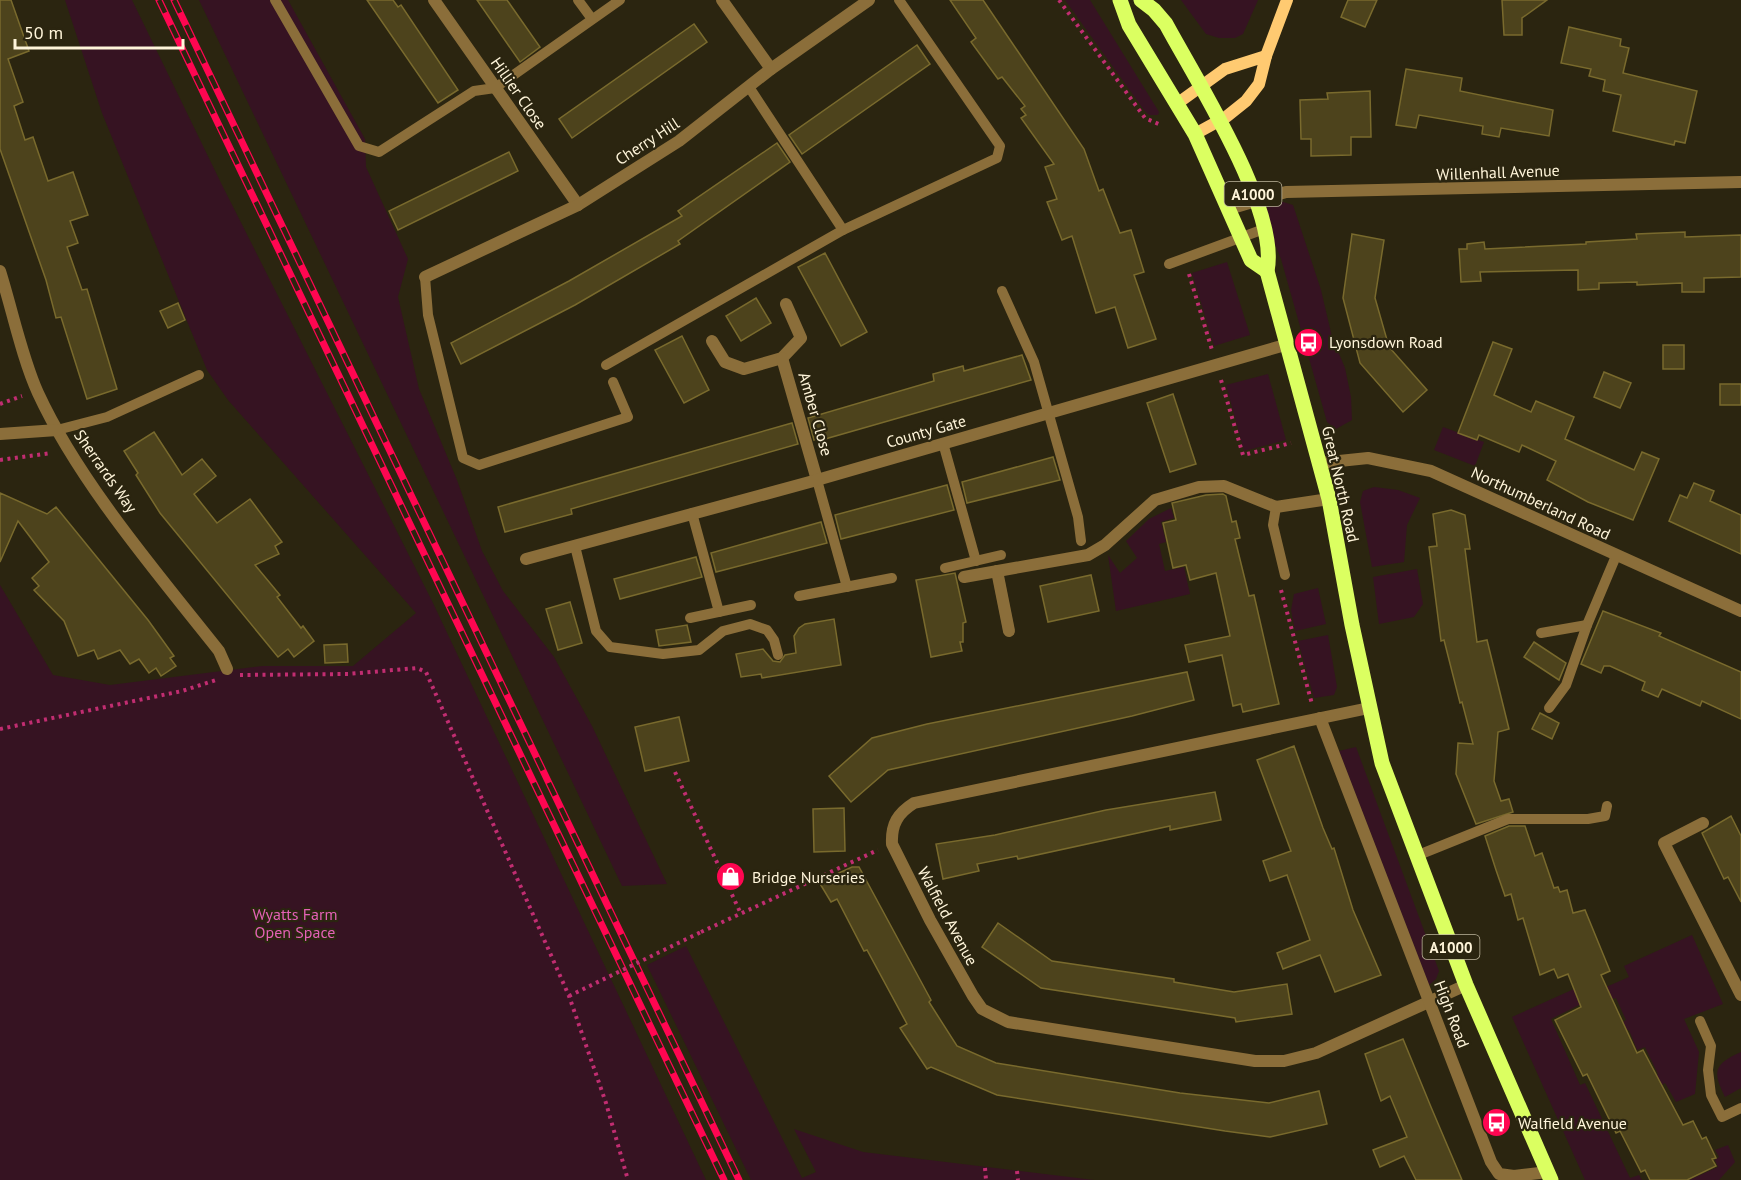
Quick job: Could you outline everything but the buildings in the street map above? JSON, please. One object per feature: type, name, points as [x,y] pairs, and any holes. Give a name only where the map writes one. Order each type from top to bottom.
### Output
[{"type":"main road","name":"A1000","points":[[1120,0],[1129,25],[1195,134],[1251,260],[1267,271]]},
{"type":"main road","name":"A1000","points":[[1141,0],[1166,24],[1200,88]]},
{"type":"main road","points":[[1195,134],[1220,121],[1246,101],[1259,84],[1266,56],[1287,0]]},
{"type":"main road","points":[[1178,103],[1237,63],[1266,56]]},
{"type":"main road","name":"Great North Road","points":[[1200,88],[1220,121],[1256,200],[1270,255],[1267,271],[1285,345],[1329,499],[1369,708]]},
{"type":"main road","name":"High Road","points":[[1369,708],[1382,763],[1416,856],[1467,985],[1549,1176]]},
{"type":"street","name":"Hillier Close","points":[[434,0],[578,205]]},
{"type":"street","points":[[722,0],[771,69]]},
{"type":"street","name":"Cherry Hill","points":[[425,277],[578,205],[679,141],[771,69],[868,0]]},
{"type":"street","name":"Willenhall Avenue","points":[[1229,209],[1286,192],[1741,182]]},
{"type":"street","name":"Sherrards Way","points":[[0,271],[37,391],[57,430],[138,545],[219,651],[223,674]]},
{"type":"street","name":"Amber Close","points":[[712,341],[725,362],[744,369],[782,358],[801,338],[786,304]]},
{"type":"street","name":"County Gate","points":[[526,559],[817,480],[1285,345]]},
{"type":"street","name":"Amber Close","points":[[782,358],[817,480]]},
{"type":"street","points":[[0,434],[57,430]]},
{"type":"street","name":"Northumberland Road","points":[[1320,463],[1368,458],[1419,467],[1741,611]]},
{"type":"street","points":[[964,577],[1088,555],[1105,545],[1155,500],[1199,487],[1224,486],[1276,507],[1329,499]]},
{"type":"street","points":[[997,571],[1009,631]]},
{"type":"street","points":[[892,844],[892,830],[900,812],[914,803],[1369,708]]},
{"type":"street","name":"High Road","points":[[1318,718],[1491,1162],[1499,1174],[1549,1176]]},
{"type":"street","points":[[1703,824],[1664,843],[1741,995]]},
{"type":"street","name":"Walfield Avenue","points":[[892,844],[930,920],[973,996],[982,1009],[1008,1022],[1255,1061],[1284,1061],[1316,1053],[1467,985]]},
{"type":"lane","points":[[275,0],[359,146],[379,152],[474,92],[495,88],[620,0]]},
{"type":"lane","points":[[578,0],[592,19]]},
{"type":"lane","points":[[606,365],[843,230],[997,158],[1000,146],[899,0]]},
{"type":"lane","points":[[749,87],[843,230]]},
{"type":"lane","points":[[1168,264],[1264,230]]},
{"type":"lane","points":[[425,277],[428,315],[463,458],[479,465],[628,417],[614,382]]},
{"type":"lane","points":[[1002,291],[1034,362],[1078,517],[1081,541]]},
{"type":"lane","points":[[57,430],[107,417],[199,375]]},
{"type":"lane","points":[[943,443],[976,561]]},
{"type":"lane","points":[[817,480],[847,587]]},
{"type":"lane","points":[[1276,507],[1273,525],[1285,575]]},
{"type":"lane","points":[[692,513],[719,612]]},
{"type":"lane","points":[[575,546],[596,631],[610,646],[663,654],[699,650],[723,631],[750,624],[767,630],[778,655]]},
{"type":"lane","points":[[945,568],[1001,555]]},
{"type":"lane","points":[[1549,708],[1566,686],[1587,625],[1616,556]]},
{"type":"lane","points":[[799,596],[892,579]]},
{"type":"lane","points":[[690,618],[751,605]]},
{"type":"lane","points":[[1541,633],[1587,625]]},
{"type":"lane","points":[[1416,856],[1508,819],[1588,819],[1605,816],[1607,806]]},
{"type":"lane","points":[[1700,1021],[1711,1046],[1708,1070],[1711,1095],[1722,1117],[1741,1108]]},
{"type":"path","points":[[1059,0],[1145,118],[1161,125]]},
{"type":"path","points":[[1199,268],[1188,271],[1243,455],[1291,443]]},
{"type":"path","points":[[0,404],[37,391]]},
{"type":"path","points":[[0,460],[70,450]]},
{"type":"path","points":[[1281,589],[1318,718]]},
{"type":"path","points":[[238,675],[348,674],[417,668],[426,672],[569,996],[606,1103],[628,1180]]},
{"type":"path","points":[[0,729],[182,691],[223,674]]},
{"type":"path","points":[[675,772],[741,914]]},
{"type":"path","points":[[569,996],[700,932],[892,844]]},
{"type":"path","points":[[985,1168],[986,1180]]},
{"type":"path","points":[[1017,1171],[1018,1180]]},
{"type":"green space","name":"Wyatts Farm Open Space","points":[[65,0],[132,0],[222,185],[432,601],[706,1180],[0,1180],[0,585],[53,675],[110,685],[263,666],[353,666],[416,613],[228,400],[207,370],[102,113]]},
{"type":"green space","points":[[199,0],[288,0],[365,139],[366,167],[408,259],[398,297],[419,389],[457,480],[482,551],[503,591],[554,657],[592,726],[667,884],[622,886]]},
{"type":"green space","points":[[1065,0],[1090,0],[1159,112],[1158,115],[1149,115],[1144,110]]},
{"type":"green space","points":[[1181,0],[1258,0],[1243,34],[1235,38],[1219,38],[1206,34]]},
{"type":"green space","points":[[1280,201],[1293,205],[1321,290],[1332,337],[1345,368],[1351,397],[1352,420],[1336,429],[1327,422],[1281,259],[1266,222],[1267,207]]},
{"type":"green space","points":[[1227,262],[1250,335],[1214,346],[1192,273]]},
{"type":"green space","points":[[1268,374],[1286,440],[1244,451],[1226,385]]},
{"type":"green space","points":[[1443,427],[1484,442],[1475,466],[1434,450]]},
{"type":"green space","points":[[1374,487],[1398,490],[1420,498],[1407,525],[1404,562],[1372,567],[1360,502],[1363,491]]},
{"type":"green space","points":[[1171,508],[1174,518],[1161,522],[1166,542],[1159,544],[1165,571],[1184,567],[1190,594],[1116,611],[1108,555],[1120,573],[1137,558],[1126,541],[1149,519]]},
{"type":"green space","points":[[1417,569],[1423,604],[1414,617],[1379,624],[1373,577]]},
{"type":"green space","points":[[1318,588],[1326,624],[1295,631],[1291,610],[1294,594]]},
{"type":"green space","points":[[1328,635],[1337,687],[1334,695],[1314,698],[1298,641]]},
{"type":"green space","points":[[1356,747],[1439,971],[1436,979],[1429,985],[1339,751]]},
{"type":"green space","points":[[1692,935],[1723,1004],[1684,1019],[1699,1052],[1695,1094],[1676,1102],[1665,1083],[1660,1086],[1655,1077],[1658,1074],[1645,1047],[1637,1050],[1629,1030],[1625,1031],[1621,1023],[1626,1020],[1616,998],[1612,999],[1606,987],[1629,977],[1624,966]]},
{"type":"green space","points":[[686,946],[802,1178],[816,1172],[794,1129],[863,1152],[1094,1180],[751,1180],[647,965]]},
{"type":"green space","points":[[1574,989],[1581,1004],[1551,1019],[1580,1085],[1585,1083],[1630,1178],[1639,1175],[1642,1180],[1585,1180],[1512,1017]]},
{"type":"green space","points":[[1741,1052],[1741,1088],[1725,1097],[1718,1081],[1718,1069],[1725,1060]]},
{"type":"green space","points":[[1728,1145],[1735,1162],[1719,1180],[1689,1180],[1718,1167],[1715,1160],[1719,1157],[1715,1150]]},
{"type":"railway","points":[[159,0],[724,1180]]},
{"type":"railway","points":[[174,0],[739,1180]]},
{"type":"place","name":"Lyonsdown Road","points":[[1308,342]]},
{"type":"place","name":"Bridge Nurseries","points":[[731,877]]},
{"type":"place","name":"Walfield Avenue","points":[[1497,1123]]}]
